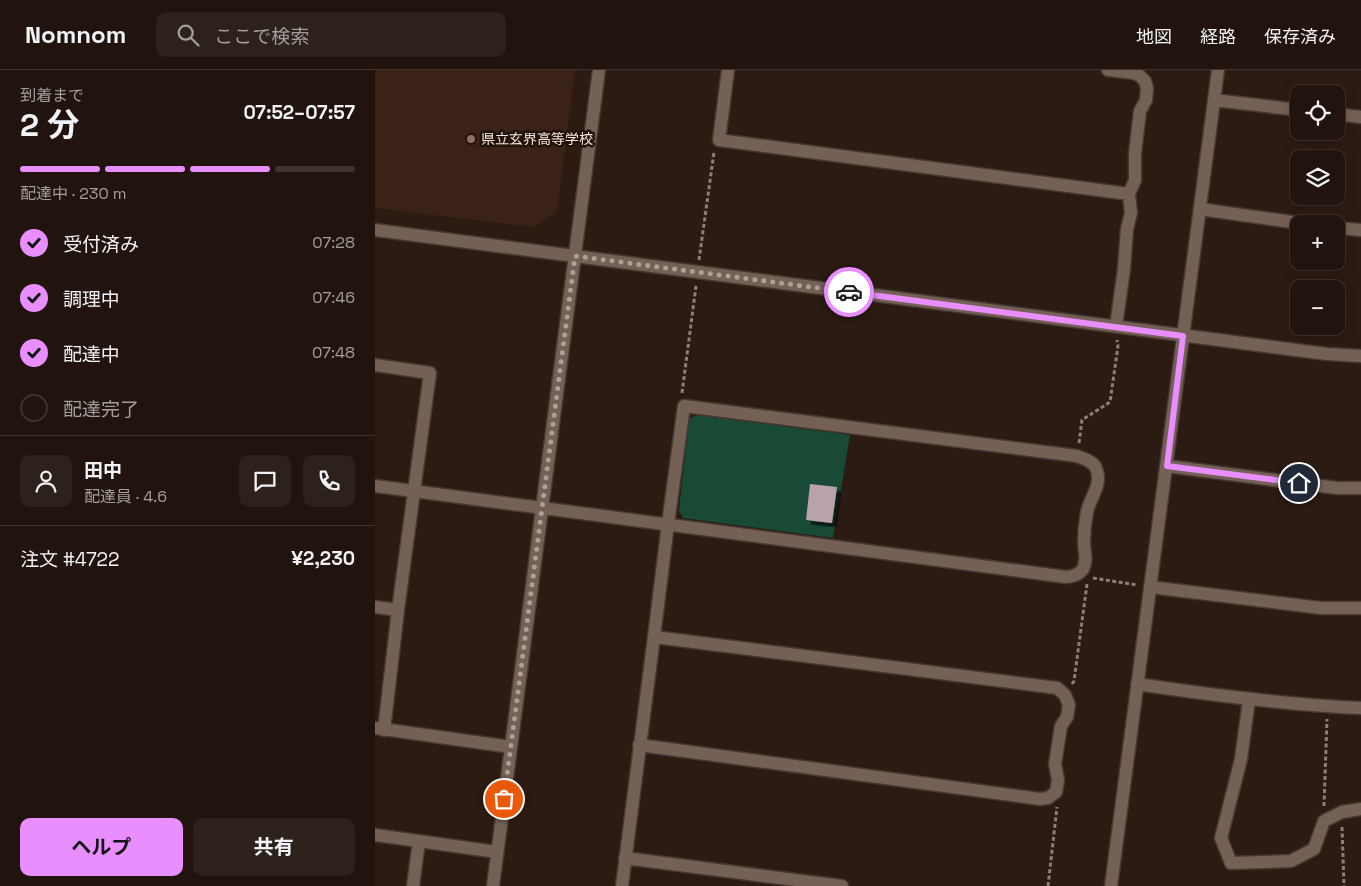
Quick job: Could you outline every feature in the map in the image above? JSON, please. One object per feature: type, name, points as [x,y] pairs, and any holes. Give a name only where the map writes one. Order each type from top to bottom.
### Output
[{"type":"street","points":[[493,886],[599,70]]},
{"type":"street","points":[[728,70],[719,140],[1129,194]]},
{"type":"street","points":[[1108,70],[1134,73],[1145,81],[1147,88],[1145,100],[1140,111],[1135,153],[1135,180],[1129,194],[1131,213],[1127,229],[1124,269],[1116,326]]},
{"type":"street","points":[[1111,886],[1218,70]]},
{"type":"street","points":[[1214,100],[1290,109]]},
{"type":"street","points":[[1345,115],[1361,117]]},
{"type":"street","points":[[1200,209],[1290,222]]},
{"type":"street","points":[[1345,229],[1361,230]]},
{"type":"street","points":[[375,230],[1183,336],[1327,354],[1361,356]]},
{"type":"street","points":[[375,365],[430,373],[398,610],[379,729],[511,746]]},
{"type":"street","points":[[375,486],[542,507],[668,524],[1047,574],[1066,577],[1073,576],[1082,571],[1086,561],[1084,544],[1087,510],[1095,492],[1098,477],[1096,467],[1089,461],[1077,456],[684,406],[668,524],[655,637],[621,886]]},
{"type":"street","points":[[1167,466],[1337,488],[1361,488]]},
{"type":"street","points":[[1150,586],[1321,608],[1361,608]]},
{"type":"street","points":[[375,607],[398,610]]},
{"type":"street","points":[[639,745],[1040,799],[1048,798],[1056,792],[1058,780],[1055,764],[1061,726],[1067,717],[1069,705],[1065,695],[1057,688],[655,637]]},
{"type":"street","points":[[1137,684],[1249,700],[1361,708]]},
{"type":"street","points":[[1249,700],[1241,759],[1221,838],[1231,864],[1291,862],[1314,849],[1324,821],[1342,812],[1361,810]]},
{"type":"street","points":[[375,835],[497,852]]},
{"type":"street","points":[[413,886],[419,841]]},
{"type":"street","points":[[625,858],[842,886]]},
{"type":"path","points":[[684,406],[682,397],[698,272],[715,149],[719,140]]},
{"type":"path","points":[[1077,456],[1082,420],[1110,402],[1118,346],[1116,326]]},
{"type":"path","points":[[1065,695],[1075,680],[1088,577],[1150,586]]},
{"type":"path","points":[[1324,821],[1327,707]]},
{"type":"path","points":[[1048,886],[1058,811],[1056,792]]},
{"type":"path","points":[[1342,812],[1344,886]]},
{"type":"shaded area","name":"県立玄界高等学校","points":[[375,70],[575,70],[557,212],[534,227],[375,208]]},
{"type":"green space","points":[[697,415],[850,435],[833,538],[683,518],[679,510],[689,419]]},
{"type":"building","points":[[810,484],[837,487],[832,523],[806,520]]},
{"type":"way so far","points":[[504,799],[575,256],[849,292]]},
{"type":"place","name":"県立玄界高等学校","points":[[471,139]]},
{"type":"route","points":[[849,292],[1183,336],[1167,466],[1299,483]]}]
